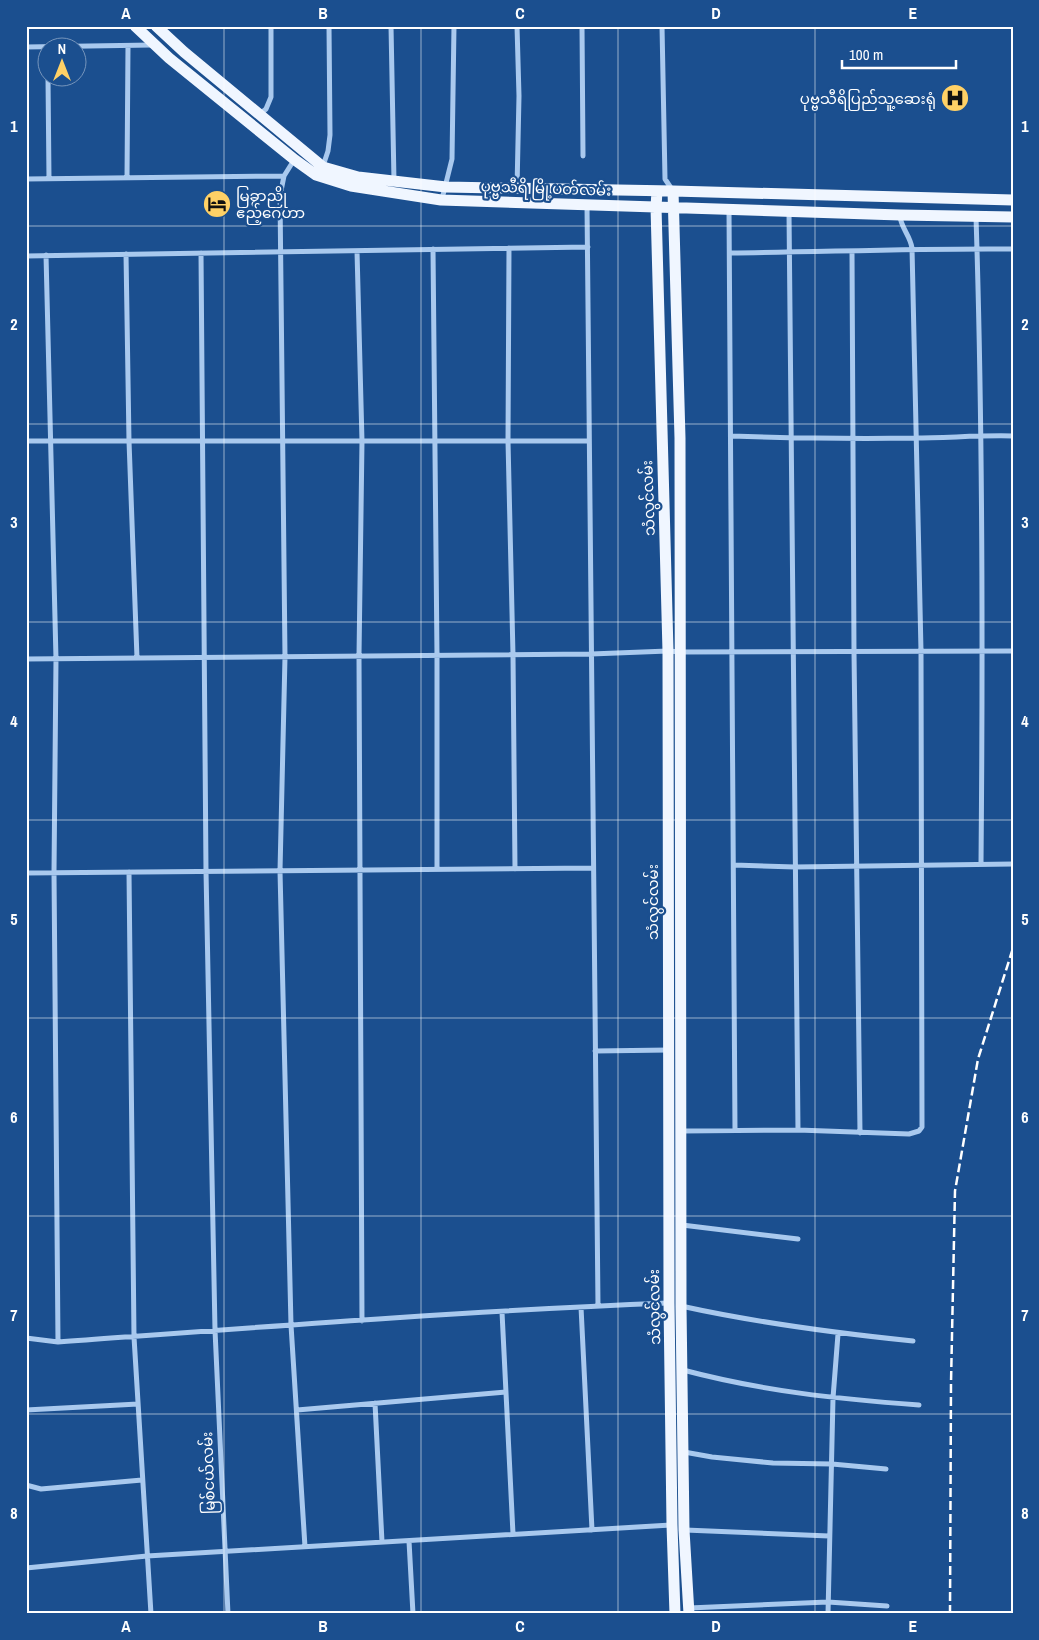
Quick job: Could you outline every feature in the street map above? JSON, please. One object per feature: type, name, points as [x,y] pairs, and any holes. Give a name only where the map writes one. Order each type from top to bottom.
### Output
[{"type":"main road","name":"ပုဗ္ဗသီရိ မြို့ပတ်လမ်း","points":[[135,26],[170,58],[294,160],[316,176],[351,186],[441,200],[789,212],[1013,217]]},
{"type":"main road","name":"ပုဗ္ဗသီရိ မြို့ပတ်လမ်း","points":[[156,26],[178,47],[323,167],[358,177],[446,187],[1013,200]]},
{"type":"main road","points":[[170,58],[178,47]]},
{"type":"main road","name":"သံလွင်လမ်း","points":[[657,191],[668,651],[669,1303],[675,1614]]},
{"type":"main road","name":"သံလွင်လမ်း","points":[[673,191],[680,438],[682,1370],[684,1530],[688,1611]]},
{"type":"street","points":[[259,115],[266,109],[271,98],[271,26]]},
{"type":"street","points":[[323,167],[330,135],[329,26]]},
{"type":"street","points":[[391,26],[394,181]]},
{"type":"street","points":[[441,200],[452,159],[454,26]]},
{"type":"street","points":[[517,26],[519,96],[517,188]]},
{"type":"street","points":[[582,26],[583,156]]},
{"type":"street","points":[[662,26],[665,179],[673,191]]},
{"type":"street","points":[[88,46],[155,45]]},
{"type":"street","points":[[127,178],[128,46]]},
{"type":"street","points":[[48,88],[49,179]]},
{"type":"street","points":[[294,160],[284,176],[280,196],[285,657],[280,871],[291,1325],[305,1547]]},
{"type":"street","points":[[26,180],[284,176]]},
{"type":"street","points":[[657,191],[665,179]]},
{"type":"street","points":[[587,205],[598,1306]]},
{"type":"street","points":[[729,210],[735,1130]]},
{"type":"street","points":[[789,212],[798,1130]]},
{"type":"street","points":[[668,1131],[798,1130],[909,1134],[919,1131],[922,1126],[920,652],[912,248],[910,238],[901,222],[900,215]]},
{"type":"street","points":[[976,217],[983,651],[980,864]]},
{"type":"street","points":[[26,256],[588,247]]},
{"type":"street","points":[[509,248],[508,441],[515,869]]},
{"type":"street","points":[[730,253],[912,248],[1013,249]]},
{"type":"street","points":[[433,250],[437,869]]},
{"type":"street","points":[[357,251],[362,441],[359,656],[362,1320]]},
{"type":"street","points":[[852,251],[854,652],[860,1133]]},
{"type":"street","name":"မြစ်ငယ်လမ်း","points":[[201,253],[203,658],[215,1330],[228,1614]]},
{"type":"street","points":[[126,254],[129,441],[137,658]]},
{"type":"street","points":[[46,255],[56,659],[54,873],[58,1342]]},
{"type":"street","points":[[731,436],[791,438],[1013,436]]},
{"type":"street","points":[[26,441],[589,441]]},
{"type":"street","points":[[26,659],[437,656],[668,651],[1013,651]]},
{"type":"street","points":[[734,865],[795,867],[1013,864]]},
{"type":"street","points":[[26,873],[593,868]]},
{"type":"street","points":[[129,872],[134,1336],[150,1614]]},
{"type":"street","points":[[595,1051],[669,1050]]},
{"type":"street","points":[[682,1225],[798,1239]]},
{"type":"street","points":[[26,1338],[58,1342],[362,1320],[669,1303],[720,1314],[838,1334],[913,1341]]},
{"type":"street","points":[[581,1307],[592,1530]]},
{"type":"street","points":[[502,1312],[513,1534]]},
{"type":"street","points":[[828,1614],[833,1398],[838,1334]]},
{"type":"street","points":[[682,1370],[722,1380],[787,1392],[919,1405]]},
{"type":"street","points":[[297,1410],[506,1392]]},
{"type":"street","points":[[375,1403],[382,1542]]},
{"type":"street","points":[[26,1410],[138,1404]]},
{"type":"street","points":[[683,1452],[773,1463],[832,1464],[886,1469]]},
{"type":"street","points":[[26,1485],[41,1488],[142,1480]]},
{"type":"street","points":[[26,1568],[147,1556],[672,1525]]},
{"type":"street","points":[[684,1530],[829,1536]]},
{"type":"street","points":[[408,1541],[413,1614]]},
{"type":"street","points":[[688,1611],[828,1602],[887,1606]]},
{"type":"railway","points":[[950,1614],[951,1383],[955,1191],[978,1059],[1013,948]]},
{"type":"place","name":"ပုဗ္ဗသီရိပြည်သူ့ဆေးရုံ","points":[[955,98]]},
{"type":"place","name":"မြခွာညို ဧည့်ဂေဟာ","points":[[217,204]]}]
